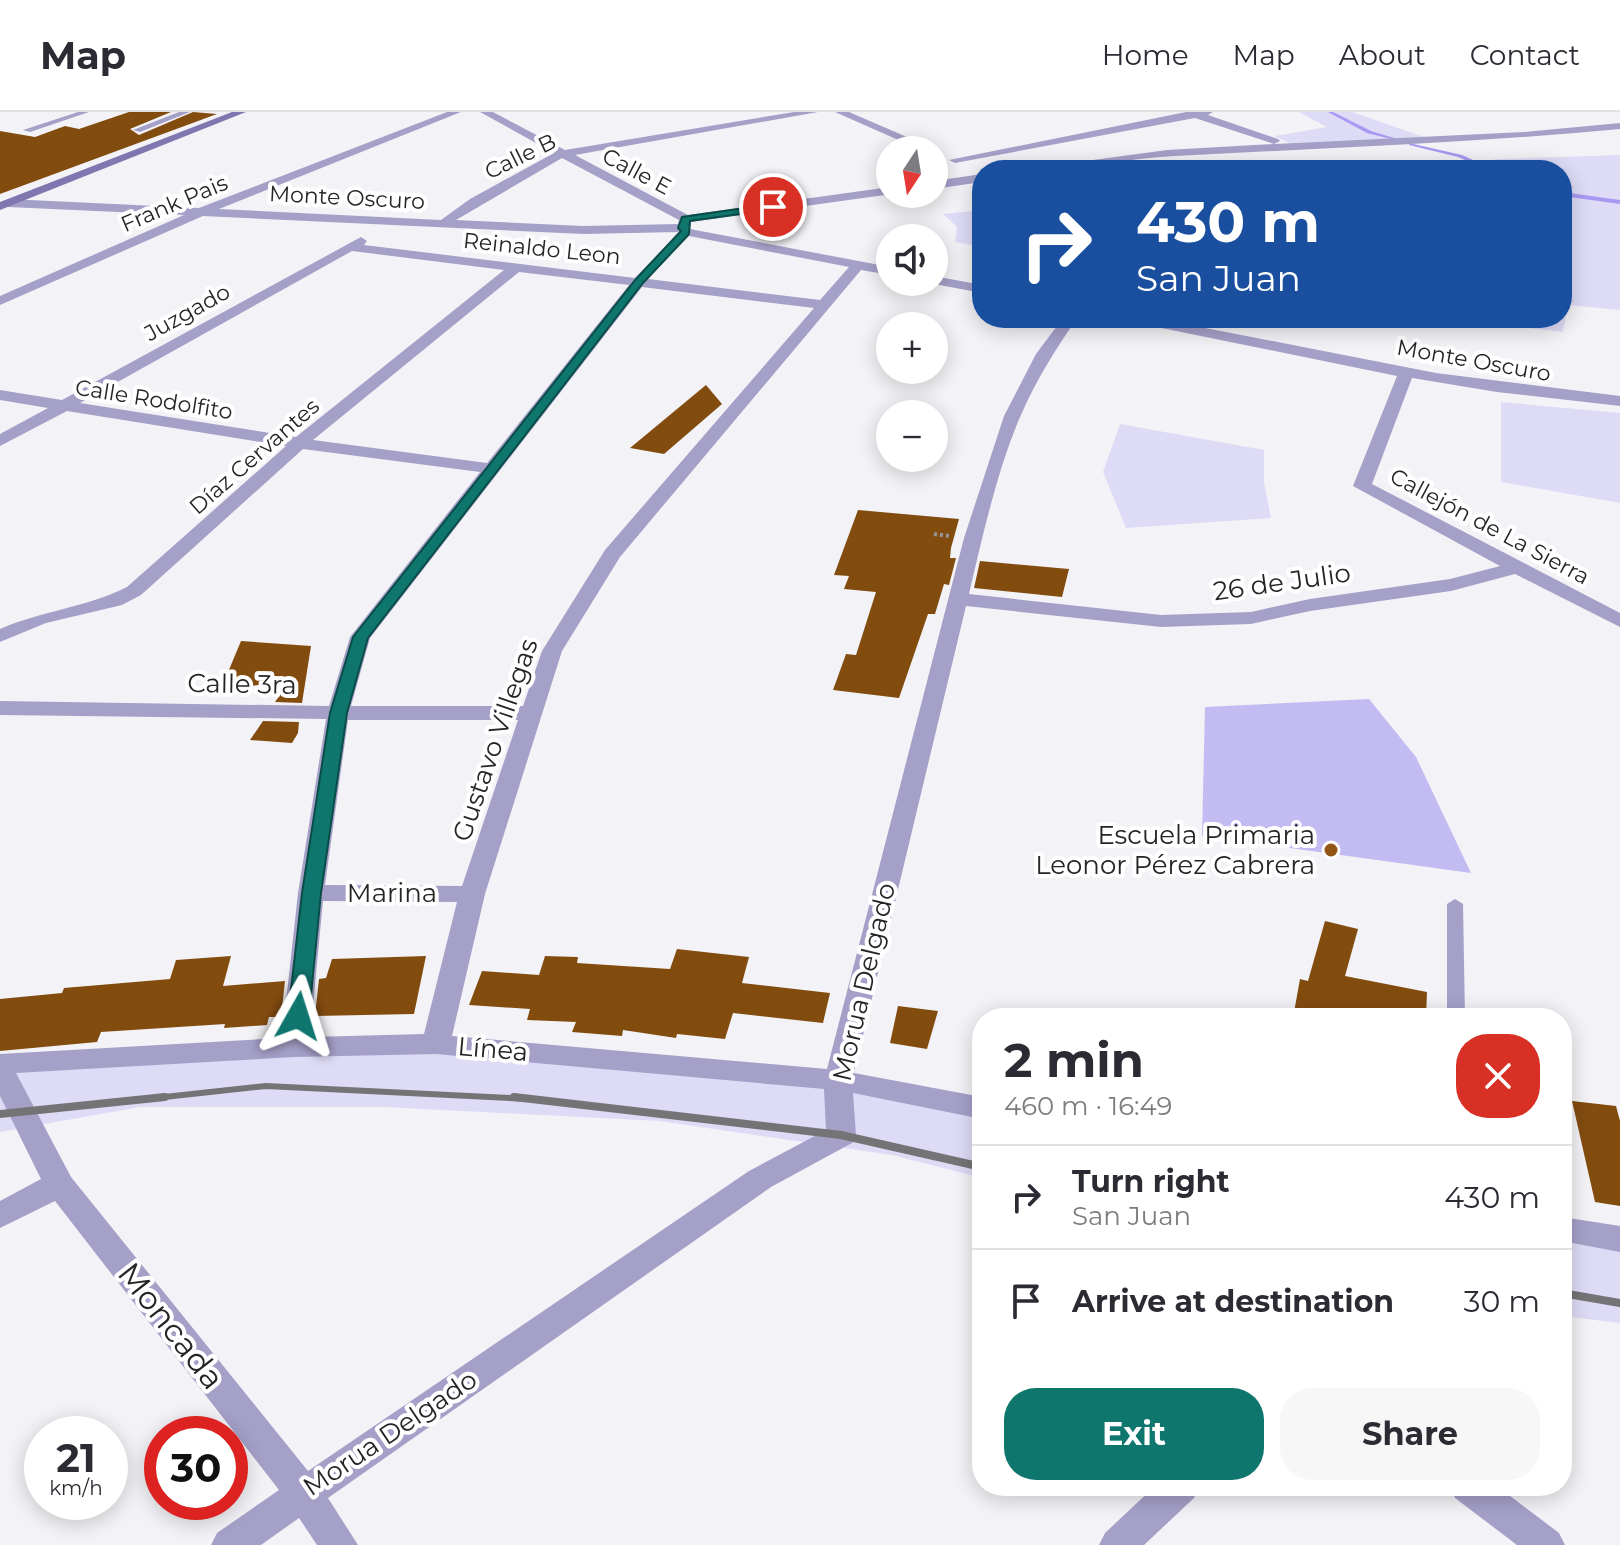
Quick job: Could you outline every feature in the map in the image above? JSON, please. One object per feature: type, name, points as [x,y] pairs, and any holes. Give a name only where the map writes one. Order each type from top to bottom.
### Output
[{"type":"street","points":[[4,204],[241,112]]},
{"type":"street","name":"Frank Pais","points":[[0,301],[201,212],[456,112]]},
{"type":"street","name":"Calle E","points":[[485,112],[685,226]]},
{"type":"street","name":"Calle B","points":[[443,224],[474,202],[561,154],[813,112]]},
{"type":"street","points":[[840,112],[897,136]]},
{"type":"street","points":[[955,160],[1198,113],[1287,146]]},
{"type":"street","points":[[1115,160],[1167,153],[1620,126]]},
{"type":"street","points":[[948,157],[972,167]]},
{"type":"street","points":[[948,183],[972,179]]},
{"type":"street","points":[[295,1047],[311,893],[338,713],[360,637],[685,226],[876,193]]},
{"type":"street","name":"Monte Oscuro","points":[[4,204],[626,231],[685,226],[876,268]]},
{"type":"street","name":"Juzgado","points":[[0,441],[395,222]]},
{"type":"street","name":"Reinaldo Leon","points":[[350,247],[824,305]]},
{"type":"street","name":"Gustavo Villegas","points":[[436,1044],[472,894],[552,651],[612,554],[858,265]]},
{"type":"street","name":"Díaz Cervantes","points":[[0,636],[64,611],[125,598],[299,443],[515,268]]},
{"type":"street","points":[[948,283],[972,287]]},
{"type":"street","name":"Morua Delgado","points":[[230,1545],[760,1179],[841,1135],[838,1080],[973,538],[1012,416],[1044,354],[1063,328]]},
{"type":"street","name":"Monte Oscuro","points":[[1184,328],[1528,394],[1620,401]]},
{"type":"street","name":"Callejón de La Sierra","points":[[1407,371],[1362,486],[1620,621]]},
{"type":"street","name":"Calle Rodolfito","points":[[0,395],[299,443],[493,469]]},
{"type":"street","name":"26 de Julio","points":[[957,599],[1161,621],[1251,618],[1310,605],[1451,585],[1517,567]]},
{"type":"street","name":"Calle 3ra","points":[[0,708],[530,713]]},
{"type":"street","name":"Marina","points":[[311,893],[472,894]]},
{"type":"street","name":"Línea","points":[[0,1064],[295,1047],[436,1044],[838,1080],[972,1106]]},
{"type":"street","name":"Moncada","points":[[0,1071],[59,1184],[303,1493],[339,1545]]},
{"type":"street","points":[[0,1216],[59,1184]]},
{"type":"street","points":[[1572,1231],[1620,1239]]},
{"type":"street","points":[[1118,1545],[1170,1496]]},
{"type":"street","points":[[1481,1496],[1546,1545]]},
{"type":"lane","points":[[27,130],[85,112]]},
{"type":"lane","points":[[137,130],[186,112]]},
{"type":"lane","points":[[1455,904],[1456,1008]]},
{"type":"shaded area","points":[[1299,112],[1352,112],[1424,137],[1289,143],[1275,136],[1327,127]]},
{"type":"shaded area","points":[[1620,155],[1620,310],[1572,305],[1572,160],[1490,160]]},
{"type":"shaded area","points":[[972,211],[972,245],[955,242],[957,227],[943,214]]},
{"type":"shaded area","points":[[1528,328],[1564,328],[1563,332]]},
{"type":"shaded area","points":[[1501,402],[1620,413],[1620,503],[1501,482]]},
{"type":"shaded area","points":[[1120,424],[1264,450],[1264,483],[1271,518],[1126,528],[1103,472]]},
{"type":"shaded area","points":[[1369,699],[1416,757],[1471,873],[1202,836],[1205,707]]},
{"type":"shaded area","points":[[436,1044],[838,1080],[972,1106],[972,1175],[892,1155],[659,1121],[385,1107],[140,1107],[0,1132],[0,1064]]},
{"type":"shaded area","points":[[1572,1231],[1620,1239],[1620,1323],[1572,1317]]},
{"type":"building","points":[[129,112],[171,112],[130,129],[139,135],[193,112],[217,114],[0,194],[0,131],[35,137],[65,126],[79,129]]},
{"type":"building","points":[[706,385],[722,404],[664,454],[630,448]]},
{"type":"building","points":[[858,510],[959,519],[951,548],[950,558],[956,558],[949,585],[944,584],[935,614],[928,614],[899,698],[833,690],[846,654],[856,655],[876,592],[844,589],[849,576],[834,575]]},
{"type":"building","points":[[980,561],[1069,569],[1062,597],[974,588]]},
{"type":"building","points":[[241,641],[311,646],[302,703],[275,702],[289,682],[221,689]]},
{"type":"building","points":[[263,721],[299,722],[298,733],[292,743],[250,740]]},
{"type":"building","points":[[1325,921],[1358,929],[1345,976],[1427,992],[1426,1008],[1295,1008],[1300,979],[1308,981]]},
{"type":"building","points":[[677,949],[749,957],[742,983],[830,993],[823,1023],[733,1013],[725,1039],[677,1034],[676,1038],[623,1030],[622,1036],[572,1032],[576,1022],[527,1020],[530,1009],[469,1005],[482,971],[539,975],[545,956],[578,957],[577,963],[670,969]]},
{"type":"building","points":[[231,956],[223,986],[285,981],[281,1017],[269,1017],[267,1025],[224,1028],[225,1024],[101,1032],[97,1042],[0,1051],[0,999],[62,993],[64,988],[170,979],[176,960]]},
{"type":"building","points":[[426,956],[414,1014],[315,1016],[319,979],[326,978],[332,959]]},
{"type":"building","points":[[898,1006],[938,1011],[927,1049],[890,1043]]},
{"type":"building","points":[[1572,1101],[1616,1106],[1620,1121],[1620,1206],[1595,1202]]},
{"type":"waterway","points":[[1330,112],[1369,132],[1395,139]]},
{"type":"waterway","points":[[1411,144],[1469,160]]},
{"type":"waterway","points":[[1572,195],[1620,202]]},
{"type":"railway","points":[[154,1098],[266,1086],[531,1099]]},
{"type":"railway","points":[[154,1098],[165,1097]]},
{"type":"railway","points":[[514,1097],[841,1135],[972,1165]]},
{"type":"railway","points":[[0,1114],[154,1098]]},
{"type":"railway","points":[[146,1099],[154,1098]]},
{"type":"railway","points":[[1572,1295],[1620,1303]]},
{"type":"place","name":"Escuela Primaria Leonor Pérez Cabrera","points":[[1331,850]]},
{"type":"route","points":[[298,1016],[311,893],[338,713],[360,637],[639,281],[686,232],[683,228],[686,219],[773,207]]}]
